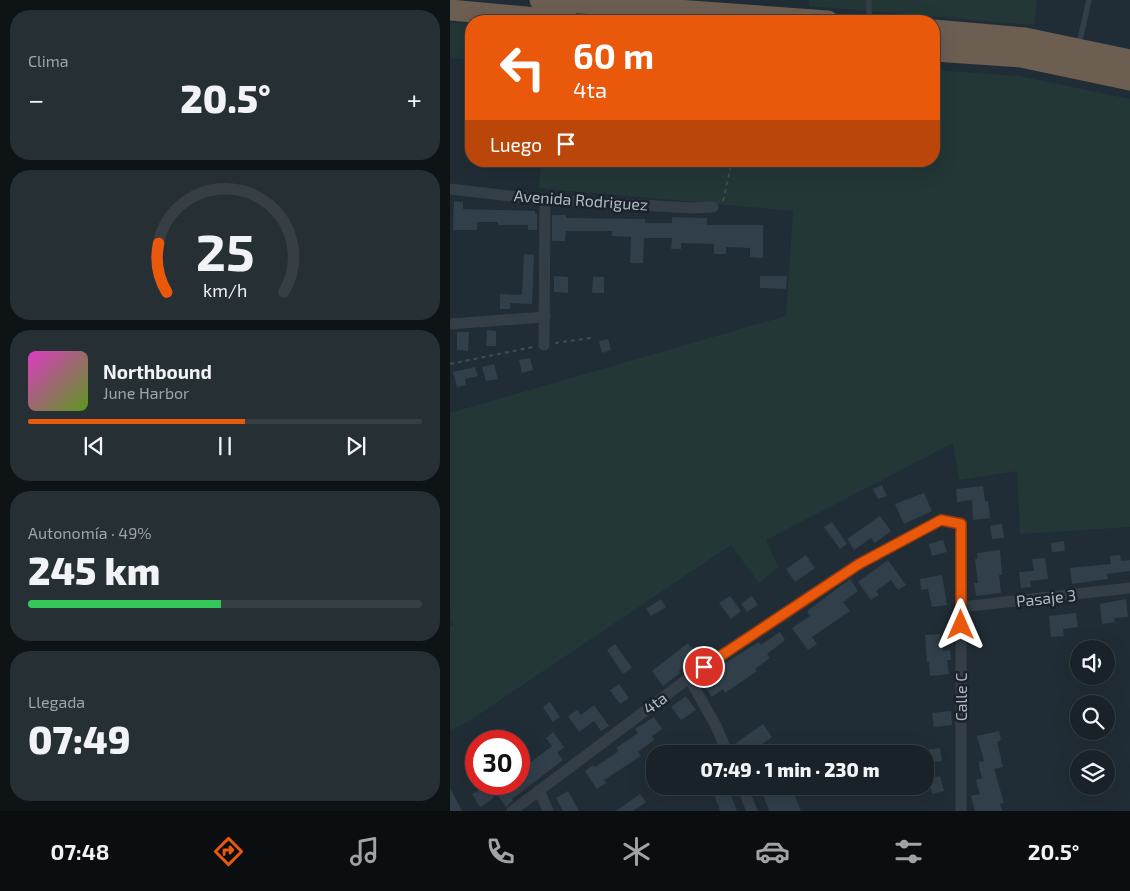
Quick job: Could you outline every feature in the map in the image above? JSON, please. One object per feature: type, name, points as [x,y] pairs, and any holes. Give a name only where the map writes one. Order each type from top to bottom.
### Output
[{"type":"highway","points":[[540,0],[746,15]]},
{"type":"highway","points":[[450,10],[504,15]]},
{"type":"highway","points":[[940,31],[1025,38],[1130,60]]},
{"type":"highway","points":[[940,51],[1021,57],[1130,80]]},
{"type":"street","name":"Avenida Rodriguez","points":[[450,189],[545,200],[693,208],[712,207]]},
{"type":"street","points":[[544,345],[545,200]]},
{"type":"street","points":[[450,324],[545,317]]},
{"type":"street","name":"4ta","points":[[512,811],[689,678],[859,564],[941,520],[961,524]]},
{"type":"street","name":"Calle C","points":[[961,524],[961,811]]},
{"type":"street","name":"Pasaje 3","points":[[961,607],[1130,588]]},
{"type":"street","points":[[689,678],[716,726],[724,745]]},
{"type":"street","points":[[539,790],[548,811]]},
{"type":"street","points":[[746,795],[752,811]]},
{"type":"lane","points":[[869,0],[869,15]]},
{"type":"lane","points":[[1078,49],[1089,0]]},
{"type":"path","points":[[712,207],[724,200],[731,167]]},
{"type":"path","points":[[450,364],[544,345],[591,338]]},
{"type":"green space","points":[[809,0],[1037,0],[1034,25],[940,17],[940,15],[916,15],[809,6]]},
{"type":"green space","points":[[450,22],[465,23],[465,59],[450,58]]},
{"type":"green space","points":[[940,70],[1019,76],[1130,99],[1130,527],[1020,534],[1017,471],[959,480],[953,443],[766,540],[778,567],[759,583],[731,545],[466,723],[450,730],[450,626],[453,625],[450,613],[450,413],[786,316],[793,211],[539,188],[541,167],[940,167]]},
{"type":"building","points":[[454,201],[463,202],[463,209],[535,211],[535,214],[537,214],[537,230],[528,230],[528,225],[498,225],[498,222],[477,222],[477,230],[453,230]]},
{"type":"building","points":[[552,215],[566,215],[566,218],[645,219],[645,223],[672,223],[672,217],[707,218],[707,225],[763,225],[763,258],[750,257],[750,248],[726,247],[726,254],[714,254],[714,244],[681,243],[681,249],[671,249],[672,238],[644,238],[643,263],[630,263],[631,237],[612,236],[612,231],[566,231],[565,241],[552,241]]},
{"type":"building","points":[[524,254],[534,255],[532,304],[510,303],[510,309],[500,309],[500,294],[521,295],[522,293]]},
{"type":"building","points":[[554,276],[568,277],[568,293],[554,292]]},
{"type":"building","points":[[760,276],[787,276],[786,289],[760,288]]},
{"type":"building","points":[[593,277],[604,277],[604,293],[592,293]]},
{"type":"building","points":[[487,330],[496,331],[496,346],[486,346]]},
{"type":"building","points":[[457,332],[469,332],[468,351],[457,350]]},
{"type":"building","points":[[608,339],[611,350],[602,353],[599,341]]},
{"type":"building","points":[[530,358],[533,370],[522,373],[519,360]]},
{"type":"building","points":[[494,364],[498,379],[486,381],[482,367]]},
{"type":"building","points":[[475,367],[478,376],[465,379],[466,385],[457,387],[453,372]]},
{"type":"building","points":[[882,485],[887,496],[878,499],[873,489]]},
{"type":"building","points":[[983,486],[985,501],[988,501],[990,518],[973,520],[972,500],[957,502],[956,489]]},
{"type":"building","points":[[924,493],[932,511],[904,524],[895,504]]},
{"type":"building","points":[[880,516],[891,531],[875,543],[871,538],[854,550],[847,539]]},
{"type":"building","points":[[832,522],[847,544],[840,549],[824,527]]},
{"type":"building","points":[[1002,524],[1004,538],[992,539],[990,526]]},
{"type":"building","points":[[943,540],[947,552],[932,556],[929,544]]},
{"type":"building","points":[[1064,541],[1065,551],[1052,552],[1051,543]]},
{"type":"building","points":[[1000,550],[1002,575],[999,575],[1001,593],[976,596],[974,583],[978,583],[975,559],[978,559],[977,553]]},
{"type":"building","points":[[806,555],[815,568],[795,582],[786,569]]},
{"type":"building","points":[[1120,555],[1121,561],[1130,560],[1130,571],[1107,574],[1108,579],[1072,584],[1070,568],[1111,564],[1110,556]]},
{"type":"building","points":[[1045,558],[1048,579],[1030,581],[1031,587],[1021,588],[1019,572],[1034,571],[1032,559]]},
{"type":"building","points":[[888,560],[906,585],[898,590],[891,580],[876,591],[879,595],[871,600],[858,582]]},
{"type":"building","points":[[942,575],[947,605],[932,607],[928,589],[921,590],[920,579]]},
{"type":"building","points":[[850,579],[858,591],[843,602],[850,611],[812,637],[817,644],[808,650],[792,628],[810,616],[807,611]]},
{"type":"building","points":[[730,596],[741,611],[731,619],[719,603]]},
{"type":"building","points":[[752,596],[758,605],[747,612],[741,604]]},
{"type":"building","points":[[661,599],[666,607],[651,616],[646,609]]},
{"type":"building","points":[[1126,599],[1128,617],[1114,618],[1115,622],[1102,624],[1100,604]]},
{"type":"building","points":[[1076,613],[1078,627],[1063,629],[1064,636],[1051,637],[1049,616]]},
{"type":"building","points":[[780,632],[785,640],[767,654],[770,658],[755,669],[757,671],[725,693],[723,689],[712,697],[700,680],[708,674],[709,676],[728,661],[759,642],[761,645]]},
{"type":"building","points":[[940,634],[943,651],[950,650],[951,660],[947,660],[949,674],[930,676],[925,635]]},
{"type":"building","points":[[688,643],[698,657],[663,686],[652,671]]},
{"type":"building","points":[[615,644],[632,668],[623,674],[607,650]]},
{"type":"building","points":[[619,684],[629,698],[620,704],[610,690]]},
{"type":"building","points":[[686,696],[696,710],[681,720],[671,707]]},
{"type":"building","points":[[550,702],[560,717],[553,722],[543,707]]},
{"type":"building","points":[[594,705],[609,726],[601,731],[594,721],[579,732],[568,716],[577,710],[581,715]]},
{"type":"building","points":[[951,711],[952,725],[934,727],[932,713]]},
{"type":"building","points":[[654,717],[662,729],[652,736],[654,740],[638,752],[641,756],[604,780],[606,783],[597,789],[585,771],[593,765],[595,767],[619,751],[616,748],[638,733],[635,729]]},
{"type":"building","points":[[763,724],[772,737],[761,745],[737,745],[736,743]]},
{"type":"building","points":[[999,731],[1001,740],[997,742],[1003,767],[994,769],[1004,803],[1000,804],[1002,811],[975,811],[971,796],[980,794],[976,780],[982,778],[979,762],[984,761],[977,736]]},
{"type":"building","points":[[553,732],[564,747],[557,753],[546,738]]},
{"type":"building","points":[[552,746],[563,760],[530,785],[530,763]]},
{"type":"building","points":[[940,748],[942,761],[934,762],[934,749]]},
{"type":"building","points":[[940,776],[944,791],[934,794],[934,778]]},
{"type":"building","points":[[450,788],[462,811],[450,811]]},
{"type":"building","points":[[568,791],[579,811],[563,811],[556,798]]},
{"type":"building","points":[[640,794],[646,802],[633,811],[616,811]]},
{"type":"building","points":[[473,795],[492,795],[494,798],[480,807]]},
{"type":"building","points":[[497,795],[517,795],[512,799],[513,801],[506,807]]},
{"type":"building","points":[[714,795],[731,795],[737,811],[720,811]]},
{"type":"building","points":[[763,795],[795,795],[801,811],[769,811]]},
{"type":"route","points":[[704,667],[859,564],[941,520],[961,524],[961,625]]}]
